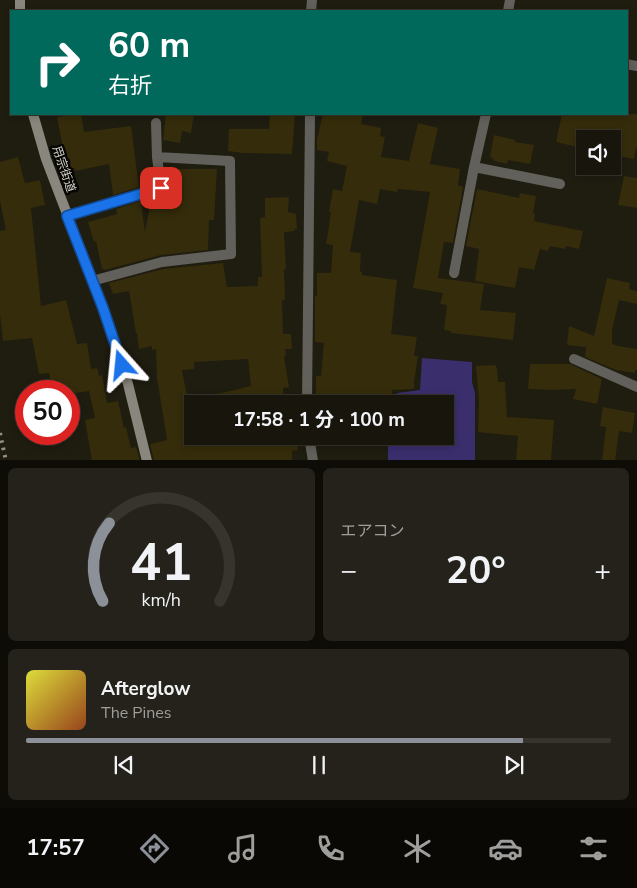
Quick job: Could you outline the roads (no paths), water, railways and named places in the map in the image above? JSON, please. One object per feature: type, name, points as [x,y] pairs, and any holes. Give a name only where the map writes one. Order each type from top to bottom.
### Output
[{"type":"main road","name":"用宗街道","points":[[33,115],[46,159],[128,384],[147,460]]},
{"type":"street","points":[[307,395],[310,115]]},
{"type":"street","points":[[454,274],[486,115]]},
{"type":"street","points":[[67,216],[161,188],[157,157],[156,123]]},
{"type":"street","points":[[92,281],[162,262],[232,254],[230,161],[157,157]]},
{"type":"street","points":[[474,167],[560,184]]},
{"type":"street","points":[[574,360],[637,387]]},
{"type":"street","points":[[310,445],[313,460]]},
{"type":"railway","points":[[0,433],[6,460]]}]
